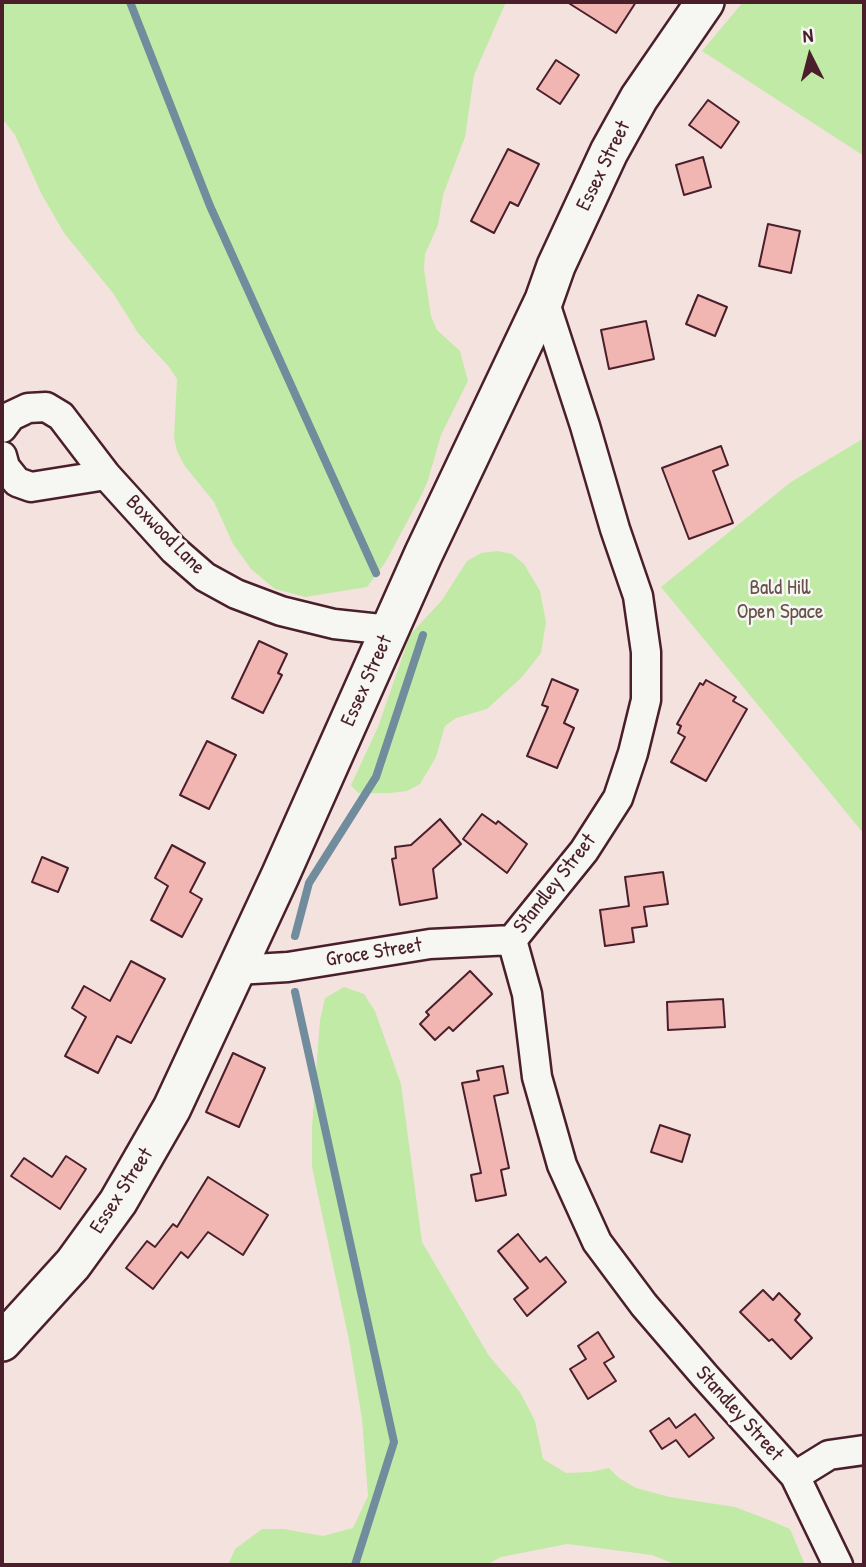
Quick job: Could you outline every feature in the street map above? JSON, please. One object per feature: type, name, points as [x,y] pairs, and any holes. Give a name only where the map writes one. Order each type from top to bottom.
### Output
[{"type":"main road","name":"Essex Street","points":[[2,1342],[72,1264],[118,1202],[172,1108],[514,359],[544,300],[556,266],[609,152],[639,98],[705,2]]},
{"type":"street","name":"Standley Street","points":[[544,300],[638,596],[646,652],[646,701],[618,799],[584,851],[512,940],[527,994],[537,1077],[559,1153],[597,1242],[645,1305],[794,1476],[838,1565]]},
{"type":"street","name":"Boxwood Lane","points":[[2,428],[11,416],[28,408],[46,407],[61,416],[106,475],[174,550],[205,577],[236,594],[281,611],[334,624],[390,630]]},
{"type":"street","points":[[2,456],[5,467],[17,482],[31,487],[106,475]]},
{"type":"street","name":"Groce Street","points":[[236,970],[288,967],[430,944],[512,940]]},
{"type":"street","points":[[794,1476],[829,1455],[864,1450]]},
{"type":"green space","points":[[2,2],[506,2],[474,75],[465,137],[443,195],[438,225],[425,254],[424,269],[431,316],[437,330],[460,351],[468,381],[441,435],[422,494],[385,563],[367,587],[305,597],[275,589],[251,569],[233,544],[214,502],[184,465],[177,451],[174,437],[177,379],[138,333],[113,293],[64,233],[41,193],[15,135],[5,122],[2,122]]},
{"type":"green space","points":[[743,2],[864,2],[864,156],[702,51]]},
{"type":"green space","name":"Bald Hill Open Space","points":[[864,438],[864,834],[661,587],[791,482]]},
{"type":"green space","points":[[497,551],[512,554],[524,564],[540,591],[546,622],[541,653],[522,677],[487,709],[456,718],[445,726],[436,757],[420,784],[407,791],[358,793],[351,785],[378,727],[410,635],[442,600],[467,561],[481,553]]},
{"type":"green space","points":[[344,987],[364,994],[375,1011],[401,1084],[422,1242],[489,1356],[520,1392],[535,1421],[543,1459],[566,1473],[609,1468],[636,1488],[670,1497],[735,1507],[769,1520],[790,1529],[805,1565],[677,1565],[652,1555],[567,1544],[501,1557],[486,1565],[228,1565],[235,1549],[262,1529],[284,1529],[323,1536],[353,1528],[368,1496],[362,1419],[349,1340],[312,1167],[312,1127],[320,1020],[325,998]]},
{"type":"building","points":[[567,2],[636,2],[616,33]]},
{"type":"building","points":[[556,60],[579,75],[560,104],[537,89]]},
{"type":"building","points":[[708,100],[739,122],[721,148],[689,125]]},
{"type":"building","points":[[508,149],[539,164],[518,206],[510,202],[494,233],[471,221]]},
{"type":"building","points":[[703,157],[711,187],[684,195],[676,165]]},
{"type":"building","points":[[768,224],[800,231],[791,273],[759,266]]},
{"type":"building","points":[[698,295],[727,307],[715,336],[686,324]]},
{"type":"building","points":[[646,321],[654,359],[609,369],[601,330]]},
{"type":"building","points":[[721,446],[728,465],[713,471],[733,523],[689,539],[662,468]]},
{"type":"building","points":[[259,641],[287,654],[278,673],[282,675],[263,713],[232,698]]},
{"type":"building","points":[[552,679],[578,690],[564,723],[574,728],[557,768],[527,756],[548,707],[542,705]]},
{"type":"building","points":[[706,680],[736,697],[733,701],[747,709],[706,781],[671,762],[685,737],[678,733],[681,726],[677,724],[700,683],[703,685]]},
{"type":"building","points":[[207,741],[236,755],[209,809],[180,795]]},
{"type":"building","points":[[482,814],[496,824],[498,821],[527,844],[507,873],[463,839]]},
{"type":"building","points":[[440,819],[461,844],[433,869],[437,898],[400,905],[392,859],[396,858],[395,847],[411,845]]},
{"type":"building","points":[[172,845],[205,863],[190,892],[202,899],[182,937],[151,920],[168,886],[155,878]]},
{"type":"building","points":[[42,857],[68,868],[58,892],[32,882]]},
{"type":"building","points":[[663,872],[668,904],[644,907],[647,926],[632,928],[634,942],[605,946],[600,910],[629,906],[625,877]]},
{"type":"building","points":[[131,961],[165,979],[131,1043],[117,1036],[98,1073],[65,1056],[86,1017],[72,1008],[84,986],[110,1001]]},
{"type":"building","points":[[470,971],[492,994],[453,1031],[449,1027],[435,1040],[420,1024],[429,1015],[426,1012]]},
{"type":"building","points":[[723,999],[725,1027],[668,1030],[667,1002]]},
{"type":"building","points":[[233,1053],[265,1068],[239,1127],[206,1112]]},
{"type":"building","points":[[503,1066],[508,1093],[494,1096],[509,1168],[501,1170],[506,1195],[476,1201],[471,1175],[481,1173],[462,1083],[479,1080],[477,1071]]},
{"type":"building","points":[[660,1125],[690,1135],[682,1162],[651,1152]]},
{"type":"building","points":[[66,1156],[86,1169],[60,1209],[11,1176],[24,1158],[52,1177]]},
{"type":"building","points":[[208,1177],[268,1215],[243,1255],[208,1232],[188,1258],[181,1252],[153,1289],[126,1268],[147,1241],[155,1247],[173,1224],[177,1227]]},
{"type":"building","points":[[518,1234],[540,1262],[546,1257],[566,1282],[527,1316],[514,1299],[528,1288],[498,1251]]},
{"type":"building","points":[[763,1290],[773,1300],[779,1293],[800,1314],[795,1320],[812,1338],[791,1359],[740,1312]]},
{"type":"building","points":[[598,1332],[614,1357],[604,1363],[616,1381],[588,1399],[570,1369],[586,1359],[578,1346]]},
{"type":"building","points":[[695,1414],[714,1438],[689,1457],[676,1440],[662,1449],[650,1431],[669,1418],[676,1428]]},
{"type":"waterway","points":[[130,2],[210,206],[376,573]]},
{"type":"waterway","points":[[295,936],[309,883],[376,777],[423,635]]},
{"type":"waterway","points":[[295,992],[394,1442],[355,1565]]}]
